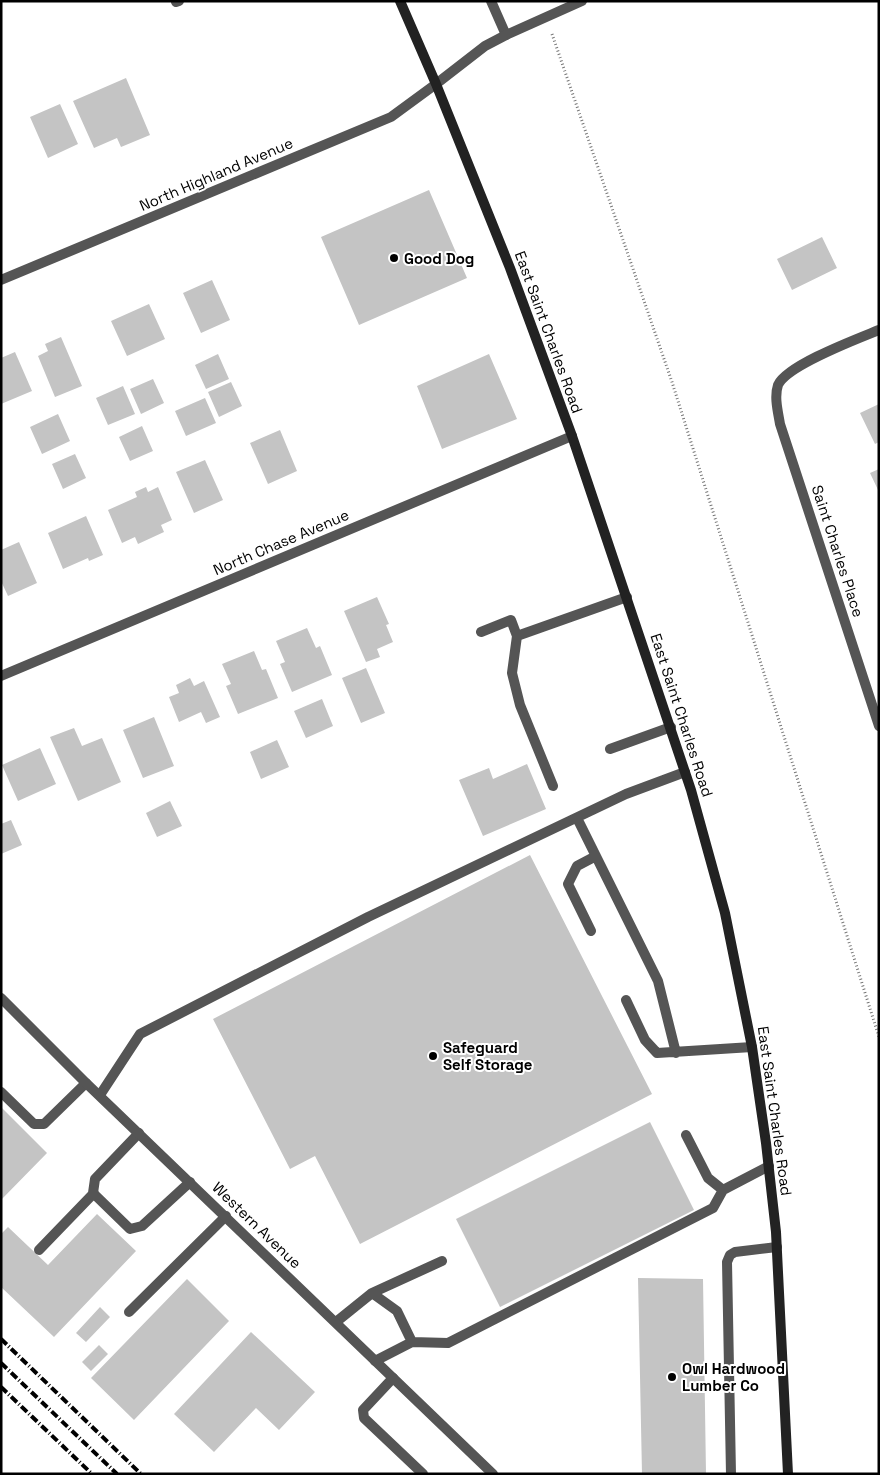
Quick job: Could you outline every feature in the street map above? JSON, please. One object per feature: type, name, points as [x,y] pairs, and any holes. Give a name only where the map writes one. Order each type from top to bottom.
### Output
[{"type":"main road","name":"East Saint Charles Road","points":[[400,1],[436,84],[510,268],[572,436],[671,727],[725,913],[752,1047],[769,1166],[777,1246],[788,1474]]},
{"type":"street","points":[[492,1],[506,35]]},
{"type":"street","name":"North Highland Avenue","points":[[1,280],[390,117],[485,46],[582,1]]},
{"type":"street","name":"Saint Charles Place","points":[[879,330],[797,368],[778,385],[777,394],[780,424],[879,726]]},
{"type":"street","name":"North Chase Avenue","points":[[1,676],[572,436]]},
{"type":"street","points":[[517,636],[627,597]]},
{"type":"street","points":[[480,632],[510,620],[517,636],[512,673],[520,705],[552,786]]},
{"type":"street","points":[[610,749],[671,727]]},
{"type":"street","points":[[100,1095],[140,1034],[368,917],[626,794],[685,772]]},
{"type":"street","points":[[577,818],[658,981],[676,1053]]},
{"type":"street","points":[[591,931],[568,884],[577,866],[596,856]]},
{"type":"street","name":"Western Avenue","points":[[1,998],[493,1474]]},
{"type":"street","points":[[626,1000],[645,1040],[657,1053],[752,1047]]},
{"type":"street","points":[[1,1092],[34,1124],[44,1124],[86,1082]]},
{"type":"street","points":[[39,1250],[94,1193],[95,1178],[139,1133]]},
{"type":"street","points":[[686,1136],[708,1178],[723,1190]]},
{"type":"street","points":[[375,1361],[412,1342],[448,1343],[713,1208],[723,1190],[769,1166]]},
{"type":"street","points":[[94,1193],[130,1229],[142,1226],[190,1182]]},
{"type":"street","points":[[129,1312],[226,1216]]},
{"type":"street","points":[[730,1474],[726,1262],[730,1255],[735,1252],[777,1246]]},
{"type":"street","points":[[336,1322],[372,1293],[442,1261]]},
{"type":"street","points":[[372,1293],[397,1312],[412,1342]]},
{"type":"street","points":[[393,1378],[363,1410],[364,1418],[423,1474]]},
{"type":"path","points":[[552,34],[672,382],[879,1037]]},
{"type":"building","points":[[126,78],[150,135],[121,147],[117,138],[94,148],[73,101]]},
{"type":"building","points":[[60,104],[78,144],[48,158],[30,117]]},
{"type":"building","name":"Good Dog","points":[[429,190],[467,278],[359,325],[321,237]]},
{"type":"building","points":[[822,237],[837,268],[792,290],[777,259]]},
{"type":"building","points":[[212,280],[230,320],[201,333],[183,293]]},
{"type":"building","points":[[149,304],[165,339],[127,356],[111,321]]},
{"type":"building","points":[[61,337],[82,386],[55,397],[38,356],[48,351],[45,344]]},
{"type":"building","points":[[15,352],[32,391],[1,404],[1,358]]},
{"type":"building","points":[[218,354],[229,379],[206,389],[195,365]]},
{"type":"building","points":[[489,354],[517,419],[442,449],[417,386]]},
{"type":"building","points":[[153,379],[164,403],[141,414],[130,389]]},
{"type":"building","points":[[231,382],[242,406],[219,417],[208,392]]},
{"type":"building","points":[[123,386],[135,414],[108,425],[96,398]]},
{"type":"building","points":[[205,398],[216,423],[186,436],[175,411]]},
{"type":"building","points":[[879,404],[879,442],[875,444],[860,413]]},
{"type":"building","points":[[58,414],[70,441],[42,454],[30,427]]},
{"type":"building","points":[[142,426],[153,451],[130,461],[119,437]]},
{"type":"building","points":[[280,430],[297,471],[268,484],[250,443]]},
{"type":"building","points":[[75,454],[86,478],[63,489],[52,464]]},
{"type":"building","points":[[205,460],[223,500],[194,513],[176,472]]},
{"type":"building","points":[[879,469],[879,492],[870,473]]},
{"type":"building","points":[[146,487],[148,492],[158,487],[172,520],[161,525],[164,532],[138,544],[135,537],[122,543],[108,510],[137,497],[135,492]]},
{"type":"building","points":[[86,516],[103,555],[89,561],[88,558],[63,569],[48,533]]},
{"type":"building","points":[[19,542],[37,583],[8,596],[1,581],[1,550]]},
{"type":"building","points":[[377,597],[389,624],[386,625],[393,642],[377,649],[380,657],[366,662],[344,611]]},
{"type":"building","points":[[307,628],[316,648],[320,646],[332,675],[292,692],[280,664],[285,662],[276,641]]},
{"type":"building","points":[[254,651],[262,670],[266,669],[278,698],[238,714],[226,686],[231,684],[222,664]]},
{"type":"building","points":[[366,668],[385,713],[361,723],[342,678]]},
{"type":"building","points":[[190,678],[194,686],[204,681],[220,717],[206,723],[201,712],[179,722],[169,697],[179,693],[176,685]]},
{"type":"building","points":[[322,699],[333,726],[306,738],[294,711]]},
{"type":"building","points":[[154,717],[174,766],[143,778],[123,730]]},
{"type":"building","points":[[74,728],[82,746],[102,738],[121,782],[78,801],[50,737]]},
{"type":"building","points":[[277,740],[289,767],[261,779],[250,752]]},
{"type":"building","points":[[40,748],[56,784],[18,801],[2,765]]},
{"type":"building","points":[[527,764],[546,809],[483,836],[459,780],[489,768],[493,779]]},
{"type":"building","points":[[170,801],[182,826],[157,837],[146,813]]},
{"type":"building","points":[[11,820],[22,845],[1,854],[1,824]]},
{"type":"building","name":"Safeguard Self Storage","points":[[530,855],[652,1094],[360,1244],[315,1156],[290,1169],[213,1019]]},
{"type":"building","points":[[1,1107],[47,1153],[1,1200]]},
{"type":"building","points":[[650,1122],[694,1210],[500,1307],[456,1219]]},
{"type":"building","points":[[97,1214],[136,1251],[54,1337],[1,1287],[1,1234],[8,1227],[48,1265]]},
{"type":"building","name":"Owl Hardwood Lumber Co","points":[[638,1278],[703,1279],[706,1474],[642,1474]]},
{"type":"building","points":[[187,1279],[229,1321],[134,1420],[91,1378]]},
{"type":"building","points":[[100,1307],[110,1317],[86,1342],[76,1333]]},
{"type":"building","points":[[251,1332],[315,1392],[279,1430],[256,1408],[214,1452],[174,1414]]},
{"type":"building","points":[[99,1345],[108,1354],[91,1371],[82,1362]]},
{"type":"railway","points":[[1,1339],[141,1474]]},
{"type":"railway","points":[[1,1363],[117,1474]]},
{"type":"railway","points":[[1,1387],[92,1474]]},
{"type":"place","name":"Good Dog","points":[[394,258]]},
{"type":"place","name":"Safeguard Self Storage","points":[[433,1056]]},
{"type":"place","name":"Owl Hardwood Lumber Co","points":[[672,1377]]}]
